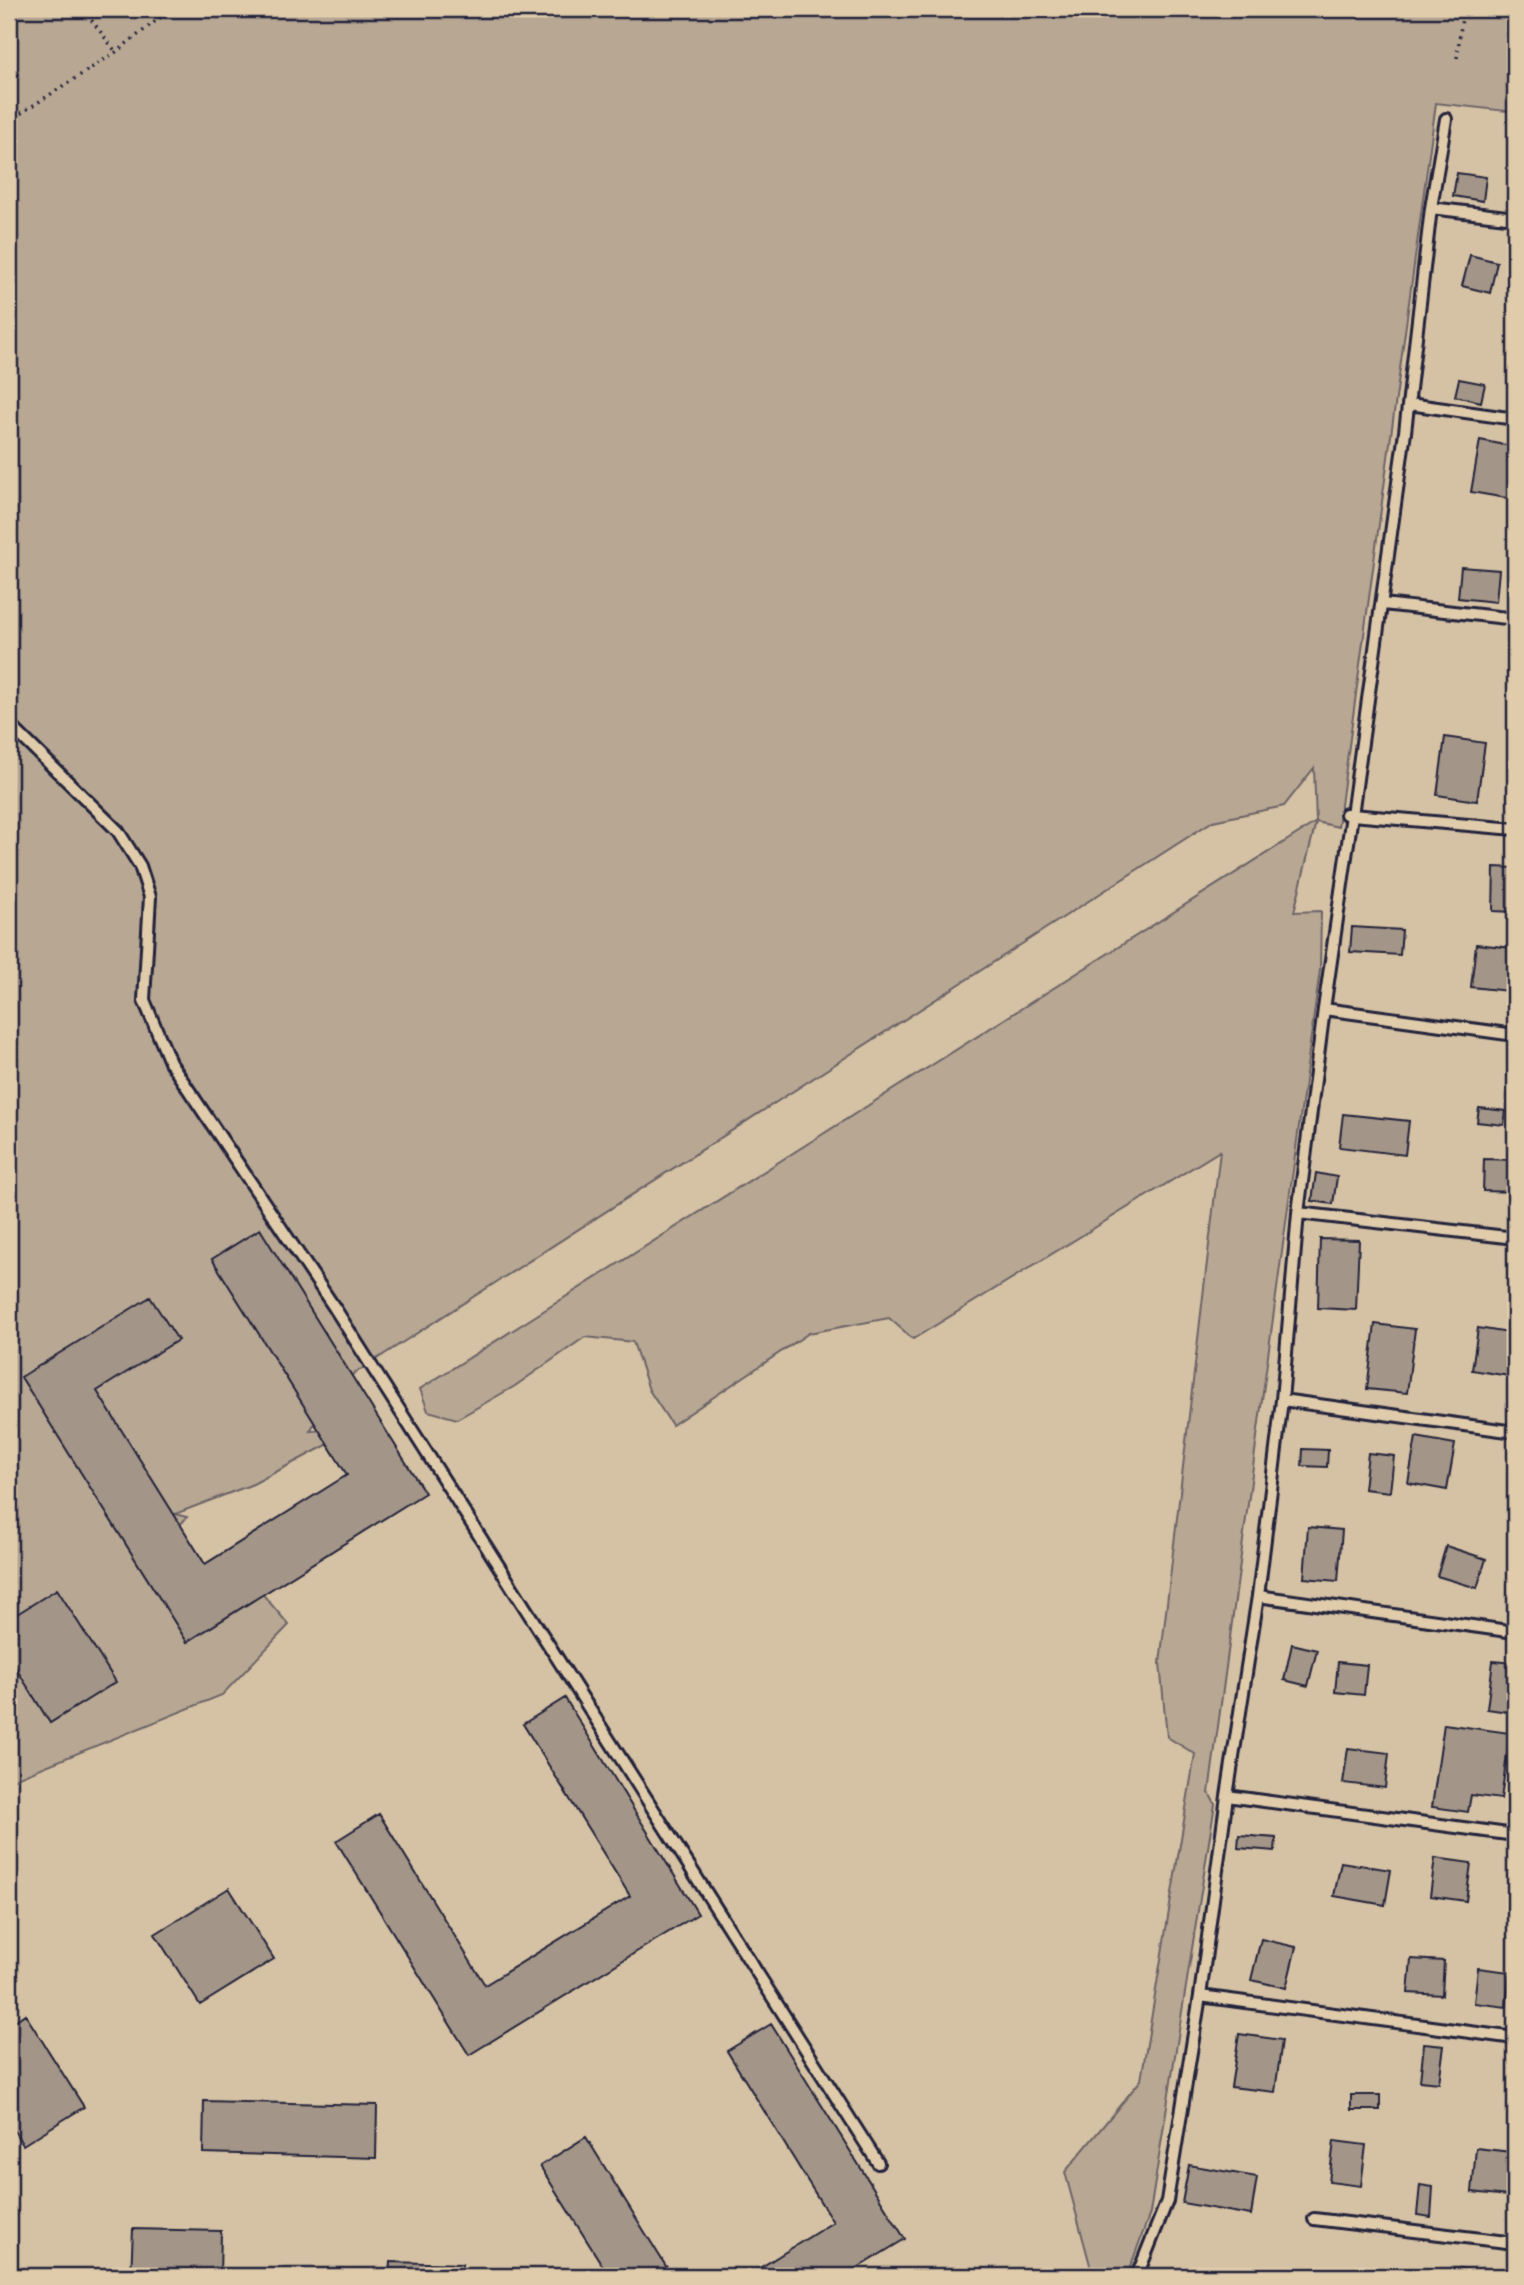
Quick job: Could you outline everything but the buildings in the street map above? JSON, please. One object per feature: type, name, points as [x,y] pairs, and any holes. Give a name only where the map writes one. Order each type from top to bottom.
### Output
[{"type":"lane","points":[[1137,2276],[1167,2201],[1200,1996],[1258,1596],[1282,1400],[1298,1213],[1349,814],[1383,604],[1431,208],[1446,119]]},
{"type":"lane","points":[[1431,208],[1515,218]]},
{"type":"lane","points":[[1409,404],[1515,419]]},
{"type":"lane","points":[[1383,604],[1515,619]]},
{"type":"lane","points":[[9,724],[118,831],[132,854],[150,897],[144,1000],[170,1062],[342,1318],[878,2163]]},
{"type":"lane","points":[[1349,814],[1515,830]]},
{"type":"lane","points":[[1324,1009],[1515,1035]]},
{"type":"lane","points":[[1298,1213],[1515,1238]]},
{"type":"lane","points":[[1282,1400],[1515,1432]]},
{"type":"lane","points":[[1258,1596],[1515,1632]]},
{"type":"lane","points":[[1227,1796],[1515,1835]]},
{"type":"lane","points":[[1200,1996],[1515,2038]]},
{"type":"lane","points":[[1314,2219],[1515,2243]]},
{"type":"path","points":[[83,9],[116,52]]},
{"type":"path","points":[[9,121],[116,52],[171,9]]},
{"type":"path","points":[[1457,58],[1463,9]]},
{"type":"shaded area","points":[[9,9],[1515,9],[1515,112],[1436,103],[1338,827],[1316,822],[1314,768],[1284,806],[1213,821],[338,1384],[310,1431],[361,1427],[253,1484],[175,1514],[187,1517],[167,1540],[165,1595],[248,1577],[289,1625],[222,1695],[16,1778],[9,1784]]},
{"type":"shaded area","points":[[1316,822],[1294,912],[1321,911],[1320,970],[1209,1793],[1215,1804],[1150,2213],[1127,2276],[1093,2276],[1065,2172],[1141,2080],[1195,1754],[1167,1737],[1160,1663],[1220,1151],[913,1339],[889,1318],[809,1333],[672,1425],[649,1390],[633,1342],[585,1337],[515,1386],[457,1419],[428,1411],[420,1389]]}]
